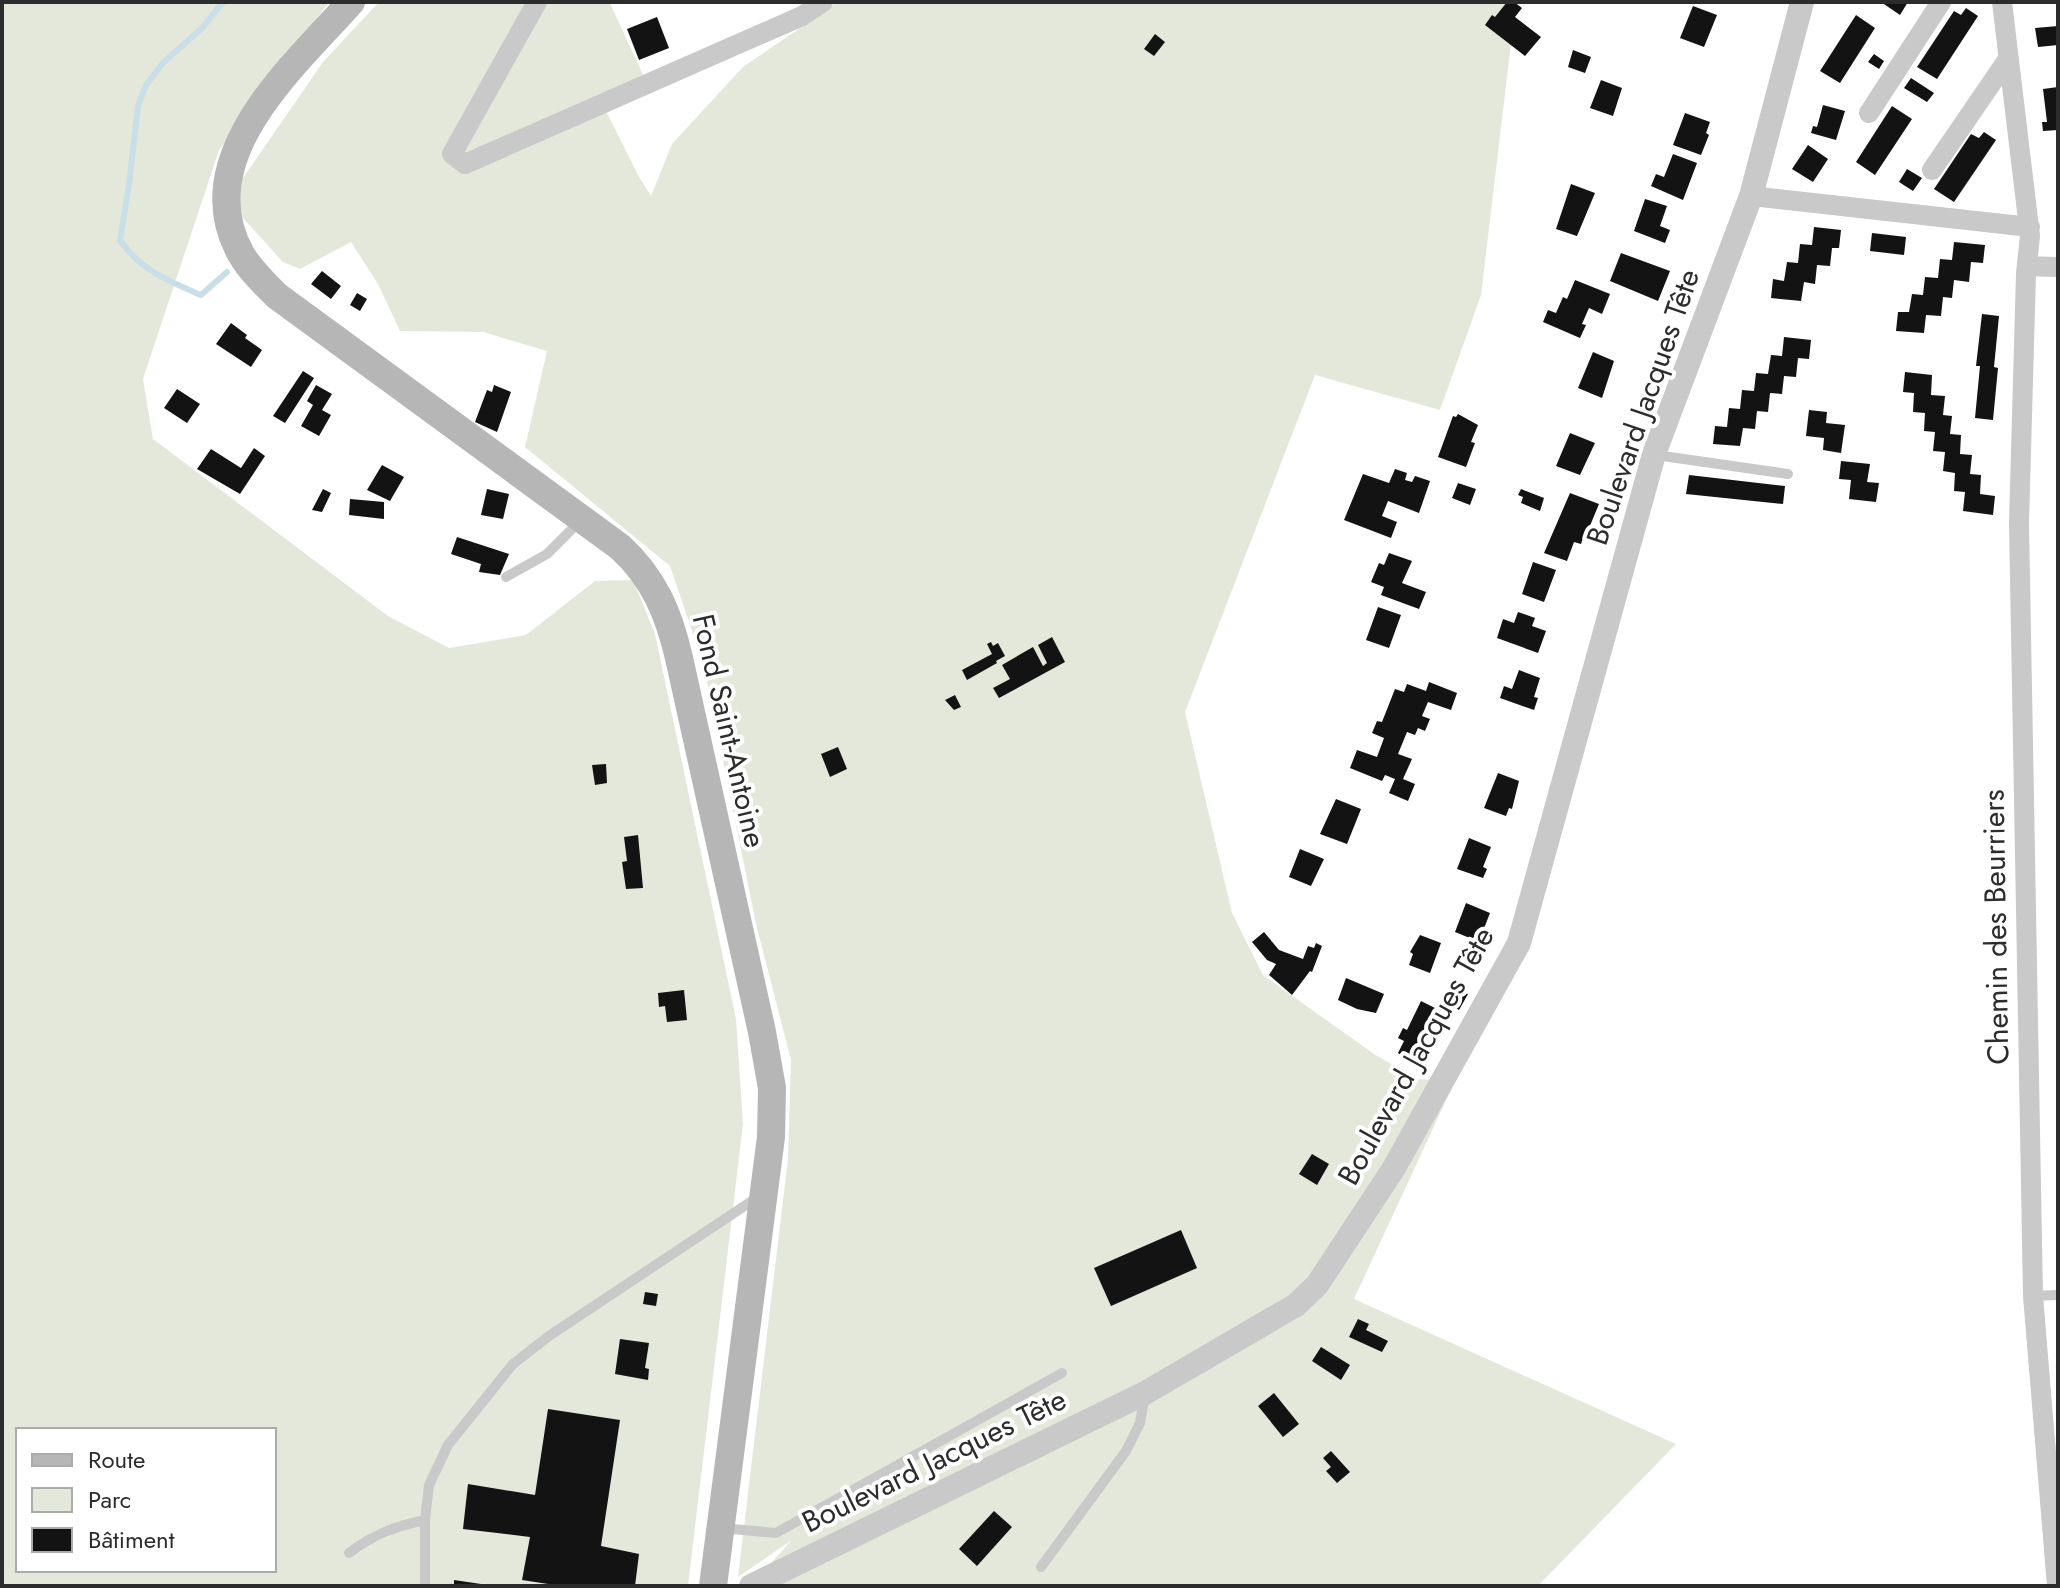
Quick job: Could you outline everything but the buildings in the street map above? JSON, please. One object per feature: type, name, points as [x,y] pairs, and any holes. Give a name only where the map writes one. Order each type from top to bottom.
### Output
[{"type":"main road","name":"Fond Saint-Antoine","points":[[351,2],[259,107],[247,126],[231,163],[226,198],[233,235],[241,255],[277,296],[583,518],[632,558],[668,613],[769,1065],[772,1117],[713,1586]]},
{"type":"street","points":[[537,2],[452,154],[465,164],[802,16],[823,2]]},
{"type":"street","name":"Boulevard Jacques Tête","points":[[751,1586],[1145,1393],[1296,1305],[1317,1285],[1394,1168],[1519,943],[1654,454],[1751,196],[1802,2]]},
{"type":"street","points":[[1869,113],[1941,2]]},
{"type":"street","name":"Chemin des Beurriers","points":[[2002,2],[2030,227],[2019,523],[2033,1296],[2057,1586]]},
{"type":"street","points":[[1932,170],[2008,59]]},
{"type":"street","points":[[1751,196],[2030,227]]},
{"type":"street","points":[[2028,266],[2058,267]]},
{"type":"lane","points":[[1654,454],[1788,474]]},
{"type":"lane","points":[[506,577],[547,554],[583,518]]},
{"type":"lane","points":[[425,1586],[425,1520],[429,1485],[448,1445],[513,1364],[549,1336],[764,1193]]},
{"type":"lane","points":[[2033,1296],[2058,1295]]},
{"type":"lane","points":[[720,1527],[776,1533],[1062,1373]]},
{"type":"lane","points":[[1041,1567],[1126,1451],[1140,1423],[1145,1393]]},
{"type":"lane","points":[[349,1553],[368,1539],[401,1525],[425,1520]]},
{"type":"green space","points":[[2,2],[329,2],[219,150],[143,379],[153,439],[388,616],[449,648],[526,635],[595,581],[633,580],[655,634],[736,1019],[743,1124],[688,1586],[2,1586]]},
{"type":"green space","points":[[379,2],[613,2],[610,3],[644,77],[599,97],[651,196],[672,144],[743,67],[838,2],[1516,2],[1481,295],[1440,410],[1315,375],[1185,712],[1232,913],[1263,975],[1374,1054],[1417,1079],[1455,1081],[1354,1299],[1676,1444],[1538,1586],[750,1586],[792,1540],[738,1577],[788,1159],[791,1060],[756,924],[704,666],[670,566],[525,447],[547,351],[483,332],[400,331],[378,284],[351,242],[300,269],[283,262],[243,218],[234,191],[323,62]]},
{"type":"waterway","points":[[223,2],[202,28],[163,63],[146,85],[138,106],[120,240],[146,267],[201,295],[227,272]]}]
